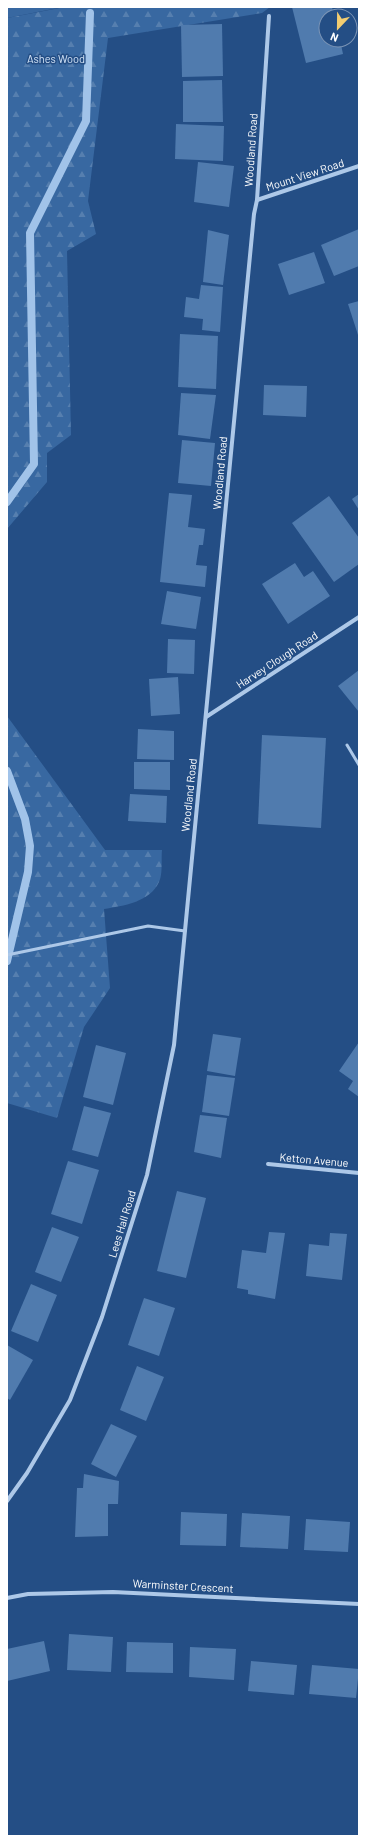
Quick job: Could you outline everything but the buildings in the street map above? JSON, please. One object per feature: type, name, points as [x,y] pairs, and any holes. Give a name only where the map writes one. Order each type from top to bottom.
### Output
[{"type":"street","name":"Woodland Road","points":[[185,931],[253,222],[257,200],[269,16]]},
{"type":"street","name":"Mount View Road","points":[[257,200],[359,166]]},
{"type":"street","name":"Harvey Clough Road","points":[[206,717],[359,617]]},
{"type":"street","name":"Lees Hall Road","points":[[7,1500],[27,1473],[70,1400],[102,1317],[145,1182],[174,1045],[185,931]]},
{"type":"street","name":"Ketton Avenue","points":[[268,1164],[359,1173]]},
{"type":"street","name":"Warminster Crescent","points":[[7,1598],[28,1594],[113,1592],[359,1604]]},
{"type":"lane","points":[[347,744],[359,765]]},
{"type":"lane","points":[[7,955],[148,926],[185,931]]},
{"type":"green space","points":[[7,7],[63,7],[7,18]]},
{"type":"green space","name":"Ashes Wood","points":[[65,7],[270,7],[262,13],[108,38],[88,201],[96,234],[67,251],[71,435],[47,453],[47,482],[7,529],[7,18]]},
{"type":"green space","points":[[7,716],[105,850],[162,850],[161,875],[155,889],[143,899],[104,909],[110,988],[84,1027],[57,1118],[7,1103]]},
{"type":"waterway","points":[[7,502],[34,464],[30,233],[86,121],[90,13]]},
{"type":"waterway","points":[[7,771],[25,819],[30,846],[28,872],[7,961]]}]
